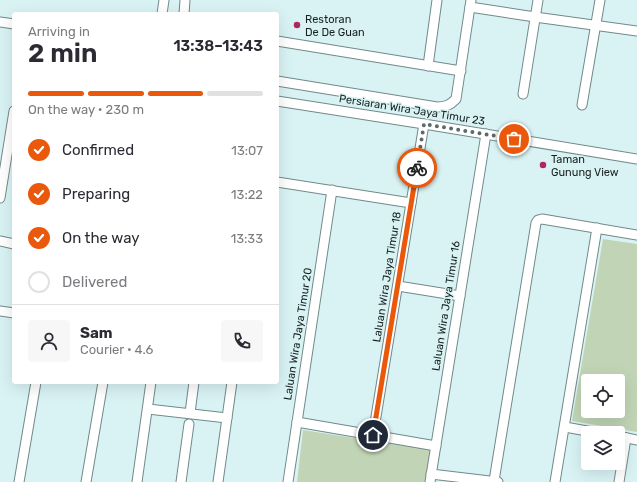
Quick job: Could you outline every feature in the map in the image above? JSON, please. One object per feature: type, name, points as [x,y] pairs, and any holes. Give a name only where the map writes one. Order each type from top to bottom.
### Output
[{"type":"street","points":[[162,12],[164,0]]},
{"type":"street","points":[[184,12],[185,0]]},
{"type":"street","points":[[428,66],[437,0]]},
{"type":"street","points":[[523,94],[538,0]]},
{"type":"street","points":[[582,105],[600,0]]},
{"type":"street","points":[[279,81],[430,106],[445,107],[456,99],[471,3],[535,17],[637,31]]},
{"type":"street","points":[[0,22],[12,24]]},
{"type":"street","points":[[279,41],[461,71]]},
{"type":"street","name":"Persiaran Wira Jaya Timur 23","points":[[279,101],[637,159]]},
{"type":"street","points":[[0,198],[12,123]]},
{"type":"street","name":"Laluan Wira Jaya Timur 18","points":[[373,435],[424,124]]},
{"type":"street","name":"Laluan Wira Jaya Timur 16","points":[[431,478],[486,134]]},
{"type":"street","points":[[279,182],[411,204]]},
{"type":"street","name":"Laluan Wira Jaya Timur 20","points":[[288,482],[332,190]]},
{"type":"street","points":[[431,478],[497,482],[536,223],[538,220],[542,219],[637,235]]},
{"type":"street","points":[[555,482],[597,228]]},
{"type":"street","points":[[0,241],[12,244]]},
{"type":"street","points":[[398,286],[460,296]]},
{"type":"street","points":[[0,311],[12,313]]},
{"type":"street","points":[[19,482],[36,384]]},
{"type":"street","points":[[86,482],[103,384]]},
{"type":"street","points":[[138,482],[151,384]]},
{"type":"street","points":[[190,413],[194,384]]},
{"type":"street","points":[[218,482],[232,384]]},
{"type":"street","points":[[148,409],[227,418]]},
{"type":"street","points":[[297,422],[436,446]]},
{"type":"street","points":[[181,482],[189,424]]},
{"type":"street","points":[[565,428],[581,430]]},
{"type":"street","points":[[625,438],[637,440]]},
{"type":"street","points":[[620,482],[621,470]]},
{"type":"green space","points":[[603,239],[637,244],[637,432],[625,430],[625,426],[602,426],[572,421]]},
{"type":"green space","points":[[303,430],[432,450],[426,482],[297,482]]},
{"type":"way so far","points":[[417,168],[424,124],[514,139]]},
{"type":"place","name":"Restoran De De Guan","points":[[297,25]]},
{"type":"place","name":"Taman Gunung View","points":[[543,165]]},
{"type":"route","points":[[373,435],[417,168]]}]
